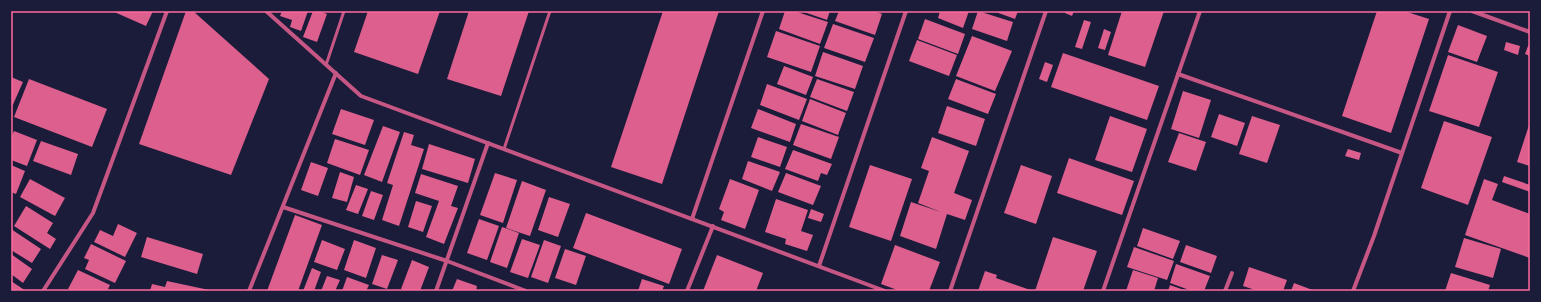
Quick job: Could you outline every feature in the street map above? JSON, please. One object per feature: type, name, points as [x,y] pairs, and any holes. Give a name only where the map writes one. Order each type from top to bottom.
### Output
[{"type":"street","points":[[43,291],[93,213],[167,11]]},
{"type":"street","points":[[266,11],[361,96],[885,291]]},
{"type":"street","points":[[692,219],[763,11]]},
{"type":"street","points":[[819,266],[906,11]]},
{"type":"street","points":[[950,291],[1046,11]]},
{"type":"street","points":[[1103,291],[1200,11]]},
{"type":"street","points":[[1352,291],[1374,236],[1450,11]]},
{"type":"street","points":[[1472,11],[1530,32]]},
{"type":"street","points":[[249,291],[336,74]]},
{"type":"street","points":[[1178,74],[1402,153]]},
{"type":"street","points":[[436,291],[488,143]]},
{"type":"street","points":[[283,206],[447,261],[526,291]]},
{"type":"street","points":[[686,291],[713,226]]},
{"type":"street","points":[[1225,291],[1232,273]]},
{"type":"lane","points":[[326,65],[344,11]]},
{"type":"lane","points":[[504,149],[550,11]]},
{"type":"building","points":[[112,11],[153,11],[146,26]]},
{"type":"building","points":[[186,11],[193,11],[269,79],[231,175],[139,144]]},
{"type":"building","points":[[282,11],[308,11],[301,31],[290,27],[292,20],[280,16]]},
{"type":"building","points":[[313,11],[319,11],[327,14],[317,42],[303,37]]},
{"type":"building","points":[[368,11],[440,11],[418,74],[354,52]]},
{"type":"building","points":[[469,11],[529,11],[501,96],[447,79]]},
{"type":"building","points":[[663,11],[719,11],[662,184],[611,167]]},
{"type":"building","points":[[785,11],[794,11],[828,22],[820,44],[779,29]]},
{"type":"building","points":[[801,11],[830,11],[827,20]]},
{"type":"building","points":[[839,11],[874,11],[882,14],[875,35],[835,21]]},
{"type":"building","points":[[940,11],[969,11],[963,28],[938,18]]},
{"type":"building","points":[[978,11],[1013,22],[1007,41],[972,29]]},
{"type":"building","points":[[993,11],[1018,11],[1015,19]]},
{"type":"building","points":[[1065,11],[1074,11],[1072,16],[1065,13]]},
{"type":"building","points":[[1122,11],[1164,11],[1145,67],[1108,55]]},
{"type":"building","points":[[1377,11],[1404,11],[1429,19],[1391,133],[1342,116]]},
{"type":"building","points":[[925,19],[965,34],[958,54],[918,39]]},
{"type":"building","points":[[1084,20],[1091,22],[1082,49],[1075,47]]},
{"type":"building","points":[[833,24],[874,38],[865,62],[824,48]]},
{"type":"building","points":[[1458,25],[1487,36],[1477,62],[1448,52]]},
{"type":"building","points":[[1104,29],[1111,32],[1105,50],[1098,48]]},
{"type":"building","points":[[776,31],[820,46],[811,72],[767,57]]},
{"type":"building","points":[[972,36],[1012,51],[995,91],[956,76]]},
{"type":"building","points":[[917,40],[957,55],[949,76],[909,61]]},
{"type":"building","points":[[1506,42],[1520,46],[1518,55],[1504,50]]},
{"type":"building","points":[[1528,46],[1530,46],[1530,56],[1525,54]]},
{"type":"building","points":[[823,52],[863,66],[855,89],[815,76]]},
{"type":"building","points":[[1063,53],[1159,86],[1147,120],[1051,87]]},
{"type":"building","points":[[1448,55],[1498,72],[1479,127],[1429,111]]},
{"type":"building","points":[[1045,62],[1053,65],[1047,82],[1039,79]]},
{"type":"building","points":[[784,66],[813,77],[806,95],[777,84]]},
{"type":"building","points":[[11,77],[23,82],[11,109]]},
{"type":"building","points":[[29,79],[107,109],[92,147],[14,117]]},
{"type":"building","points":[[817,79],[854,92],[847,111],[810,97]]},
{"type":"building","points":[[956,79],[996,94],[988,114],[948,99]]},
{"type":"building","points":[[767,84],[807,99],[799,120],[760,105]]},
{"type":"building","points":[[1183,91],[1211,100],[1199,138],[1171,129]]},
{"type":"building","points":[[810,99],[846,113],[838,135],[802,121]]},
{"type":"building","points":[[947,106],[985,119],[976,146],[938,133]]},
{"type":"building","points":[[341,109],[374,120],[365,145],[332,134]]},
{"type":"building","points":[[758,109],[796,124],[790,142],[751,128]]},
{"type":"building","points":[[1219,114],[1245,123],[1237,146],[1211,137]]},
{"type":"building","points":[[1110,116],[1147,129],[1132,172],[1095,160]]},
{"type":"building","points":[[1252,116],[1280,125],[1267,163],[1239,154]]},
{"type":"building","points":[[1444,121],[1492,137],[1468,205],[1421,188]]},
{"type":"building","points":[[1530,122],[1530,166],[1517,162]]},
{"type":"building","points":[[801,124],[839,137],[831,159],[793,145]]},
{"type":"building","points":[[383,126],[400,132],[382,182],[364,175]]},
{"type":"building","points":[[14,131],[37,140],[27,166],[11,160],[11,138]]},
{"type":"building","points":[[404,132],[414,135],[411,145],[424,149],[399,226],[382,220],[393,185],[387,183]]},
{"type":"building","points":[[1179,133],[1206,142],[1196,171],[1168,162]]},
{"type":"building","points":[[758,137],[787,147],[780,167],[751,157]]},
{"type":"building","points":[[932,137],[969,151],[954,193],[972,200],[965,220],[947,214],[936,249],[900,236],[911,202],[941,212],[918,203],[929,171],[921,168]]},
{"type":"building","points":[[335,139],[369,150],[360,175],[327,163]]},
{"type":"building","points":[[41,141],[78,154],[71,175],[33,161]]},
{"type":"building","points":[[429,144],[475,159],[468,183],[422,169]]},
{"type":"building","points":[[1348,149],[1361,153],[1359,160],[1345,156]]},
{"type":"building","points":[[793,150],[832,164],[827,175],[821,173],[818,181],[785,169]]},
{"type":"building","points":[[1069,158],[1134,181],[1122,215],[1057,193]]},
{"type":"building","points":[[748,161],[780,172],[772,191],[742,179]]},
{"type":"building","points":[[311,162],[328,168],[318,196],[301,190]]},
{"type":"building","points":[[11,165],[25,171],[16,194],[11,192]]},
{"type":"building","points":[[870,165],[912,179],[891,241],[849,227]]},
{"type":"building","points":[[1021,165],[1052,176],[1036,224],[1004,213]]},
{"type":"building","points":[[340,172],[354,177],[347,202],[332,198]]},
{"type":"building","points":[[495,173],[517,180],[503,223],[480,215]]},
{"type":"building","points":[[786,173],[821,186],[813,205],[778,192]]},
{"type":"building","points":[[421,174],[458,186],[451,206],[458,208],[444,244],[426,237],[439,201],[415,193]]},
{"type":"building","points":[[1504,176],[1530,185],[1530,192],[1502,182]]},
{"type":"building","points":[[30,179],[65,198],[55,216],[20,197]]},
{"type":"building","points":[[730,179],[759,190],[745,229],[721,220],[724,212],[719,209]]},
{"type":"building","points":[[1484,179],[1498,184],[1492,200],[1530,214],[1530,258],[1465,235]]},
{"type":"building","points":[[522,181],[546,190],[530,236],[506,228]]},
{"type":"building","points":[[356,185],[368,189],[358,214],[346,210]]},
{"type":"building","points":[[371,191],[383,195],[374,220],[362,216]]},
{"type":"building","points":[[549,197],[570,204],[558,237],[538,230]]},
{"type":"building","points":[[776,199],[808,210],[801,231],[813,235],[807,251],[785,244],[786,239],[765,232]]},
{"type":"building","points":[[416,201],[432,206],[423,232],[408,227]]},
{"type":"building","points":[[26,206],[53,223],[47,233],[56,239],[50,249],[14,226]]},
{"type":"building","points":[[811,209],[824,214],[821,222],[808,218]]},
{"type":"building","points":[[586,213],[682,249],[669,284],[573,248]]},
{"type":"building","points":[[295,215],[322,225],[298,291],[267,291]]},
{"type":"building","points":[[479,219],[499,226],[487,260],[467,253]]},
{"type":"building","points":[[118,224],[137,233],[125,257],[94,242],[100,230],[113,236]]},
{"type":"building","points":[[502,227],[519,233],[507,268],[490,262]]},
{"type":"building","points":[[1143,228],[1180,241],[1173,259],[1137,246]]},
{"type":"building","points":[[11,229],[41,249],[32,263],[11,250]]},
{"type":"building","points":[[147,237],[203,254],[197,274],[141,257]]},
{"type":"building","points":[[1053,237],[1097,251],[1083,291],[1035,291]]},
{"type":"building","points":[[1464,238],[1501,249],[1493,278],[1455,267]]},
{"type":"building","points":[[522,239],[540,245],[528,278],[510,272]]},
{"type":"building","points":[[322,240],[345,249],[337,270],[314,262]]},
{"type":"building","points":[[354,240],[376,248],[366,278],[344,270]]},
{"type":"building","points":[[544,240],[561,246],[548,283],[531,277]]},
{"type":"building","points":[[91,244],[126,261],[115,283],[85,269],[89,260],[84,258]]},
{"type":"building","points":[[895,245],[940,262],[929,291],[900,291],[881,284]]},
{"type":"building","points":[[1186,245],[1217,256],[1211,273],[1180,262]]},
{"type":"building","points":[[1134,247],[1174,261],[1167,280],[1127,267]]},
{"type":"building","points":[[565,249],[586,256],[576,285],[555,278]]},
{"type":"building","points":[[11,254],[32,269],[23,283],[11,274]]},
{"type":"building","points":[[382,255],[398,260],[387,289],[372,284]]},
{"type":"building","points":[[717,255],[763,273],[756,291],[703,291]]},
{"type":"building","points":[[412,260],[429,267],[420,291],[406,291],[401,289]]},
{"type":"building","points":[[1176,264],[1210,276],[1204,291],[1192,291],[1170,283]]},
{"type":"building","points":[[1249,267],[1287,280],[1283,291],[1258,291],[1243,286]]},
{"type":"building","points":[[312,268],[321,272],[314,291],[303,291]]},
{"type":"building","points":[[78,270],[110,285],[107,291],[73,291],[68,289]]},
{"type":"building","points":[[1133,270],[1158,278],[1154,291],[1126,291]]},
{"type":"building","points":[[985,271],[997,275],[996,278],[1033,291],[978,291]]},
{"type":"building","points":[[1451,273],[1490,285],[1488,291],[1445,291]]},
{"type":"building","points":[[327,276],[340,280],[335,291],[321,291]]},
{"type":"building","points":[[347,277],[369,285],[366,291],[342,291]]},
{"type":"building","points":[[457,279],[477,286],[476,291],[452,291]]},
{"type":"building","points":[[642,279],[664,286],[662,291],[638,291]]},
{"type":"building","points":[[11,281],[26,291],[11,291]]},
{"type":"building","points":[[167,281],[209,291],[150,291],[152,284],[165,287]]},
{"type":"building","points":[[1294,283],[1315,291],[1291,291]]},
{"type":"building","points":[[1170,285],[1187,291],[1168,291]]}]
